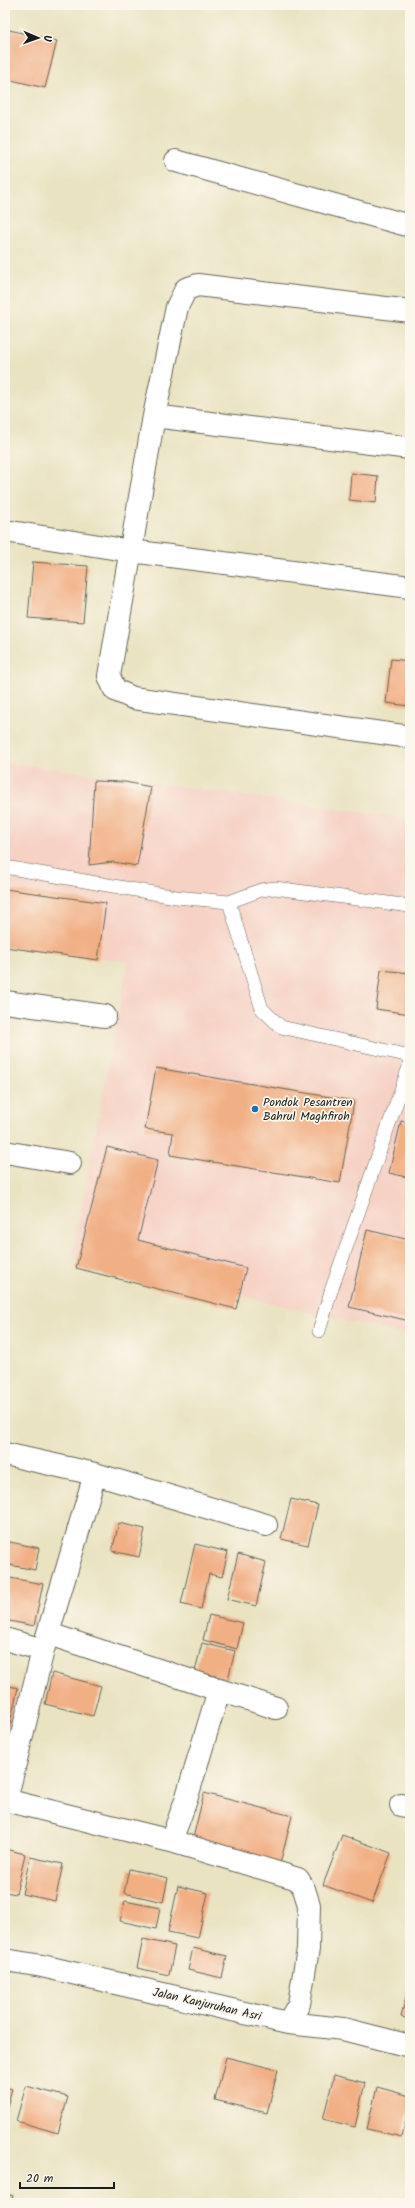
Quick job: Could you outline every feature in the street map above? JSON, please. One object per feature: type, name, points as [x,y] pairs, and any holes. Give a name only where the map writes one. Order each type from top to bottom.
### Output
[{"type":"street","points":[[176,161],[410,226]]},
{"type":"street","points":[[410,311],[198,284],[186,289],[176,307],[154,416],[109,676],[115,690],[133,698],[410,737]]},
{"type":"street","points":[[154,416],[410,448]]},
{"type":"street","points":[[5,531],[130,551],[410,587]]},
{"type":"street","points":[[5,1002],[105,1016]]},
{"type":"street","points":[[5,1152],[70,1162]]},
{"type":"street","points":[[5,1454],[95,1474],[266,1525]]},
{"type":"street","points":[[95,1474],[46,1642],[5,1800],[171,1840],[298,1879],[309,1905],[308,1949],[299,2004],[288,2023]]},
{"type":"street","points":[[5,1639],[46,1642],[219,1690],[276,1708]]},
{"type":"street","points":[[171,1840],[186,1800],[219,1690]]},
{"type":"street","name":"Jalan Kanjuruhan Asri","points":[[5,1960],[42,1966],[288,2023],[343,2029],[410,2046]]},
{"type":"lane","points":[[5,867],[176,898],[229,902],[261,890],[275,888],[410,906]]},
{"type":"lane","points":[[229,902],[262,1010],[281,1027],[410,1056]]},
{"type":"lane","points":[[319,1331],[331,1291],[410,1064]]},
{"type":"shaded area","name":"Pondok Pesantren Bahrul Maghfiroh","points":[[5,762],[410,819],[410,1336],[72,1256],[128,961],[5,947]]},
{"type":"building","points":[[5,29],[57,41],[45,88],[7,79],[5,85]]},
{"type":"building","points":[[351,473],[378,476],[376,503],[349,500]]},
{"type":"building","points":[[33,562],[88,566],[83,622],[28,618]]},
{"type":"building","points":[[391,659],[410,661],[410,706],[386,703]]},
{"type":"building","points":[[94,781],[125,782],[151,787],[137,866],[113,862],[89,865]]},
{"type":"building","points":[[5,889],[106,903],[98,960],[5,947]]},
{"type":"building","points":[[381,970],[410,973],[410,1014],[376,1009]]},
{"type":"building","points":[[156,1068],[354,1101],[340,1183],[170,1155],[173,1133],[145,1129]]},
{"type":"building","points":[[401,1121],[410,1123],[410,1178],[389,1173]]},
{"type":"building","points":[[107,1147],[158,1160],[138,1240],[246,1268],[236,1309],[76,1268]]},
{"type":"building","points":[[410,1185],[410,1207],[405,1206]]},
{"type":"building","points":[[367,1230],[410,1240],[410,1321],[349,1307]]},
{"type":"building","points":[[291,1499],[318,1505],[308,1545],[281,1539]]},
{"type":"building","points":[[119,1523],[145,1529],[139,1557],[112,1551]]},
{"type":"building","points":[[5,1541],[39,1548],[35,1570],[5,1564]]},
{"type":"building","points":[[195,1544],[228,1552],[222,1577],[209,1574],[201,1609],[181,1604]]},
{"type":"building","points":[[238,1554],[266,1562],[256,1606],[227,1599]]},
{"type":"building","points":[[5,1568],[10,1569],[6,1586],[5,1586]]},
{"type":"building","points":[[10,1578],[43,1584],[34,1626],[5,1620],[5,1603]]},
{"type":"building","points":[[209,1615],[243,1623],[237,1649],[203,1640]]},
{"type":"building","points":[[202,1643],[235,1651],[228,1679],[195,1671]]},
{"type":"building","points":[[52,1673],[101,1686],[93,1716],[45,1704]]},
{"type":"building","points":[[5,1685],[18,1688],[7,1736],[5,1735]]},
{"type":"building","points":[[204,1793],[292,1816],[280,1864],[192,1842]]},
{"type":"building","points":[[342,1835],[391,1853],[372,1903],[323,1885]]},
{"type":"building","points":[[5,1849],[25,1854],[16,1894],[5,1892]]},
{"type":"building","points":[[30,1857],[63,1864],[55,1901],[22,1894]]},
{"type":"building","points":[[129,1869],[168,1878],[163,1902],[124,1893]]},
{"type":"building","points":[[178,1886],[208,1893],[198,1938],[168,1932]]},
{"type":"building","points":[[125,1901],[160,1908],[156,1929],[120,1921]]},
{"type":"building","points":[[143,1939],[175,1946],[169,1975],[137,1968]]},
{"type":"building","points":[[193,1948],[227,1956],[222,1978],[188,1970]]},
{"type":"building","points":[[410,1985],[410,2019],[401,2017]]},
{"type":"building","points":[[226,2057],[278,2070],[267,2113],[215,2100]]},
{"type":"building","points":[[334,2075],[365,2083],[355,2127],[323,2119]]},
{"type":"building","points":[[26,2086],[68,2097],[58,2133],[16,2121]]},
{"type":"building","points":[[5,2087],[12,2089],[5,2113]]},
{"type":"building","points":[[377,2087],[410,2096],[410,2105],[402,2137],[367,2129]]},
{"type":"building","points":[[5,2193],[13,2196],[11,2203],[5,2203]]},
{"type":"place","name":"Pondok Pesantren Bahrul Maghfiroh","points":[[255,1109]]}]
